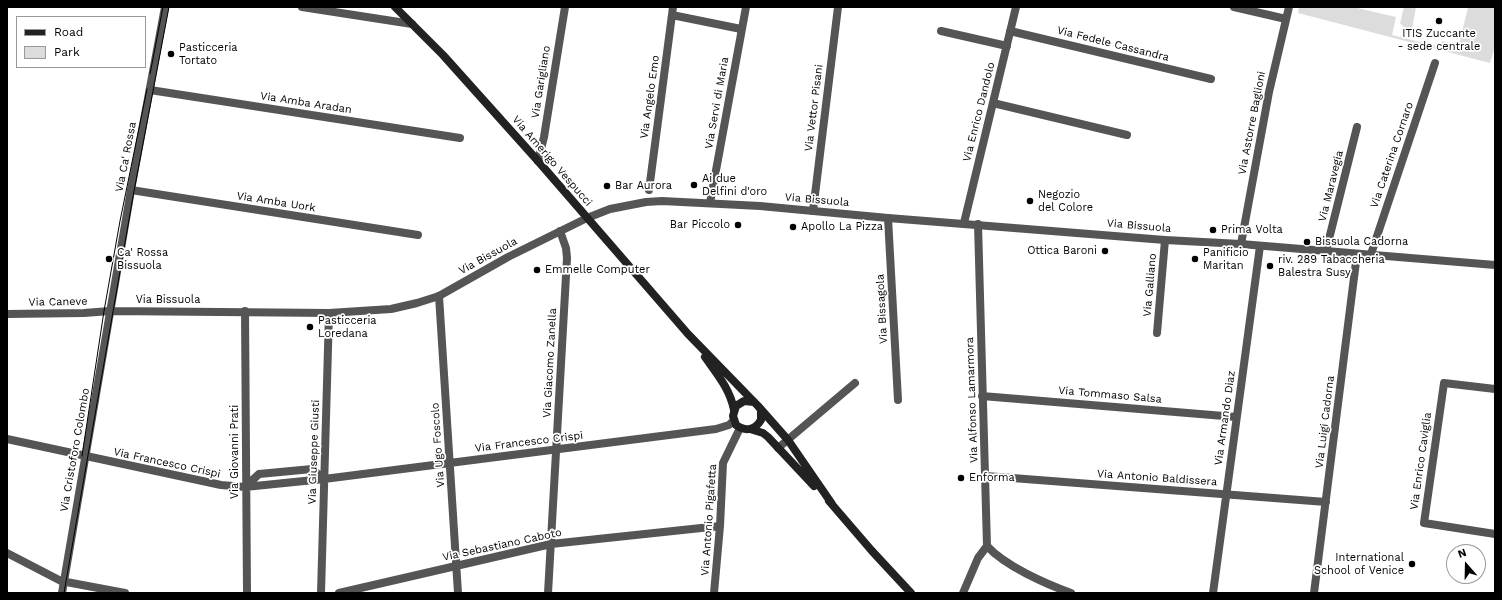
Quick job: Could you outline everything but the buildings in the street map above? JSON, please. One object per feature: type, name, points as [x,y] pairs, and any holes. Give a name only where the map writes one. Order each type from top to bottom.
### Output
[{"type":"main road","name":"Via Amerigo Vespucci","points":[[395,7],[443,56],[538,161],[688,334],[754,402],[788,440],[832,504]]},
{"type":"main road","name":"Via Amerigo Vespucci","points":[[688,334],[724,384],[732,399],[734,420]]},
{"type":"main road","points":[[734,410],[744,401],[754,402]]},
{"type":"main road","points":[[750,429],[759,424],[761,420],[761,410]]},
{"type":"main road","points":[[734,420],[740,428]]},
{"type":"main road","name":"Via Amerigo Vespucci","points":[[740,428],[763,433],[832,504],[872,551],[911,593]]},
{"type":"street","name":"Via Ca' Rossa","points":[[110,311],[165,7]]},
{"type":"street","points":[[302,7],[412,24]]},
{"type":"street","name":"Via Garigliano","points":[[538,161],[544,137],[565,7]]},
{"type":"street","name":"Via Servi di Maria","points":[[710,203],[742,29],[744,7]]},
{"type":"street","name":"Via Vettor Pisani","points":[[813,211],[838,7]]},
{"type":"street","name":"Via Enrico Dandolo","points":[[964,223],[1016,7]]},
{"type":"street","points":[[1234,7],[1286,19]]},
{"type":"street","name":"Via Astorre Baglioni","points":[[1241,244],[1269,92],[1289,7]]},
{"type":"street","points":[[672,11],[742,29]]},
{"type":"street","name":"Via Angelo Emo","points":[[649,190],[672,11]]},
{"type":"street","points":[[941,31],[1007,46]]},
{"type":"street","name":"Via Fedele Cassandra","points":[[1010,31],[1212,79]]},
{"type":"street","name":"Via Caterina Cornaro","points":[[1371,254],[1434,63]]},
{"type":"street","name":"Via Amba Aradan","points":[[150,90],[460,138]]},
{"type":"street","points":[[993,103],[1128,135]]},
{"type":"street","name":"Via Maravegia","points":[[1326,251],[1357,127]]},
{"type":"street","name":"Via Amba Uork","points":[[131,190],[418,235]]},
{"type":"street","name":"Via Bissuola","points":[[110,311],[329,312],[391,310],[439,296],[508,257],[587,218],[610,209],[646,202],[662,201],[710,203],[1165,240],[1371,254],[1495,265]]},
{"type":"street","name":"Via Bissagola","points":[[888,218],[898,400]]},
{"type":"street","name":"Via Alfonso Lamarmora","points":[[978,224],[987,546]]},
{"type":"street","name":"Via Giacomo Zanella","points":[[548,593],[567,258],[566,248],[560,231]]},
{"type":"street","name":"Via Galliano","points":[[1157,333],[1165,240]]},
{"type":"street","name":"Via Armando Diaz","points":[[1213,593],[1260,246]]},
{"type":"street","name":"Via Luigi Cadorna","points":[[1314,593],[1357,254]]},
{"type":"street","name":"Via Ugo Foscolo","points":[[439,296],[458,593]]},
{"type":"street","name":"Via Caneve","points":[[7,314],[84,313],[110,311]]},
{"type":"street","name":"Via Cristoforo Colombo","points":[[62,593],[110,311]]},
{"type":"street","name":"Via Giovanni Prati","points":[[245,311],[245,487],[247,593]]},
{"type":"street","name":"Via Giuseppe Giusti","points":[[321,593],[329,312]]},
{"type":"street","points":[[778,448],[855,383]]},
{"type":"street","name":"Via Enrico Caviglia","points":[[1495,389],[1444,383],[1424,523],[1495,534]]},
{"type":"street","name":"Via Tommaso Salsa","points":[[982,396],[1236,417]]},
{"type":"street","name":"Via Francesco Crispi","points":[[7,439],[85,457],[221,485],[245,487],[324,479],[716,429],[729,425],[734,420]]},
{"type":"street","name":"Via Antonio Pigafetta","points":[[714,593],[720,526],[723,463],[740,428]]},
{"type":"street","points":[[245,487],[259,474],[312,469],[324,479]]},
{"type":"street","name":"Via Antonio Baldissera","points":[[986,476],[1326,502]]},
{"type":"street","name":"Via Sebastiano Caboto","points":[[339,593],[551,544],[720,526]]},
{"type":"street","points":[[964,593],[978,558],[987,546],[994,553],[1040,581],[1071,593]]},
{"type":"street","points":[[7,552],[63,582],[125,593]]},
{"type":"green space","points":[[1299,7],[1353,7],[1396,17],[1392,35],[1440,47],[1442,41],[1459,45],[1468,7],[1495,7],[1495,47],[1490,63],[1298,13]]},
{"type":"green space","points":[[1404,7],[1416,7],[1411,35],[1400,23]]},
{"type":"tram line","points":[[150,74],[163,7]]},
{"type":"tram line","points":[[64,593],[134,191],[169,7]]},
{"type":"tram line","points":[[82,456],[104,311],[120,221],[147,89]]},
{"type":"place","name":"ITIS Zuccante - sede centrale","points":[[1439,21]]},
{"type":"place","name":"Pasticceria Tortato","points":[[171,54]]},
{"type":"place","name":"Ai due Delfini d'oro","points":[[694,185]]},
{"type":"place","name":"Bar Aurora","points":[[607,186]]},
{"type":"place","name":"Negozio del Colore","points":[[1030,201]]},
{"type":"place","name":"Bar Piccolo","points":[[738,225]]},
{"type":"place","name":"Apollo La Pizza","points":[[793,227]]},
{"type":"place","name":"Prima Volta","points":[[1213,230]]},
{"type":"place","name":"Bissuola Cadorna","points":[[1307,242]]},
{"type":"place","name":"Ottica Baroni","points":[[1105,251]]},
{"type":"place","name":"Ca' Rossa Bissuola","points":[[109,259]]},
{"type":"place","name":"Panificio Maritan","points":[[1195,259]]},
{"type":"place","name":"riv. 289 Tabaccheria Balestra Susy","points":[[1270,266]]},
{"type":"place","name":"Emmelle Computer","points":[[537,270]]},
{"type":"place","name":"Pasticceria Loredana","points":[[310,327]]},
{"type":"place","name":"Enforma","points":[[961,478]]},
{"type":"place","name":"International School of Venice","points":[[1412,564]]}]
